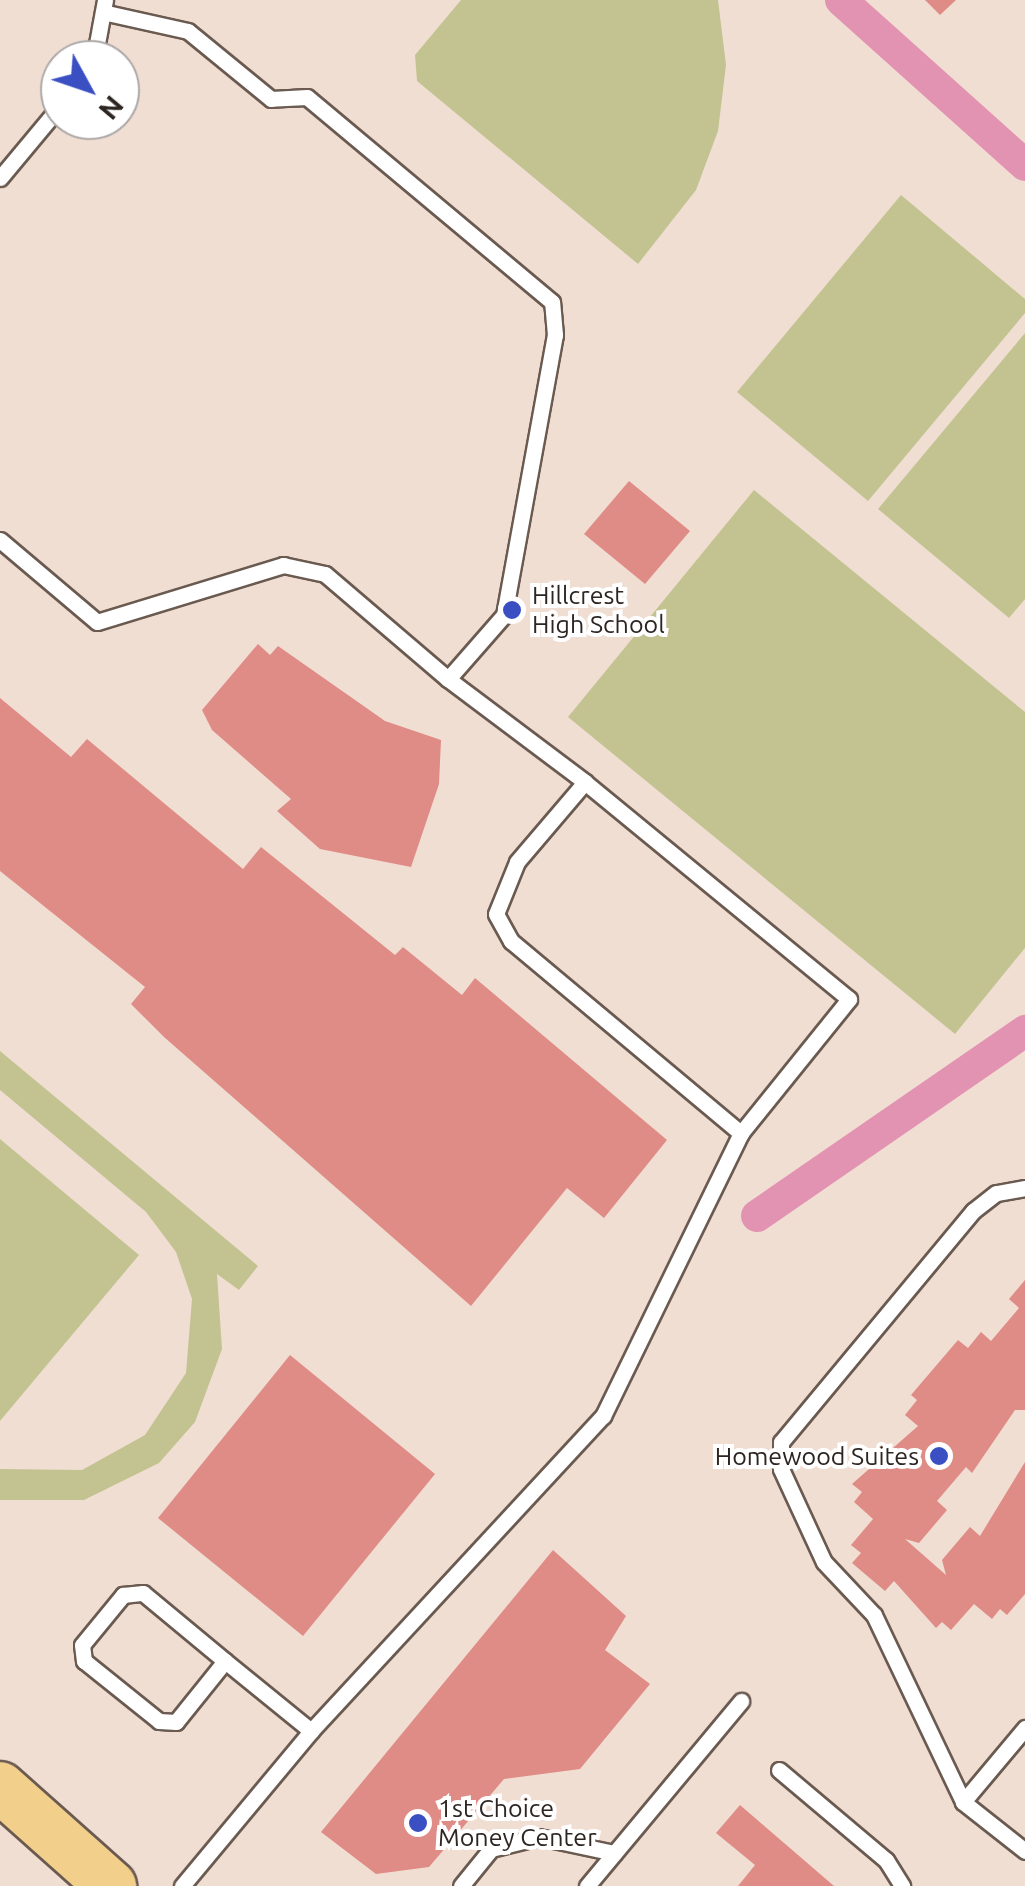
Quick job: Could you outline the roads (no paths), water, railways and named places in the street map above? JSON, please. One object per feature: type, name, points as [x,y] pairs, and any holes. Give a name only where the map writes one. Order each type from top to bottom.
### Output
[{"type":"main road","points":[[0,1787],[111,1886]]},
{"type":"lane","points":[[98,40],[106,6],[188,31],[271,99],[308,97],[552,302],[555,335],[504,615],[448,679]]},
{"type":"lane","points":[[0,178],[40,130]]},
{"type":"lane","points":[[0,540],[96,622],[283,565],[325,574],[448,679],[585,782],[850,998],[741,1134],[603,1416],[311,1731],[182,1886]]},
{"type":"lane","points":[[585,782],[517,862],[496,914],[511,942],[741,1134]]},
{"type":"lane","points":[[1025,1188],[996,1193],[973,1212],[781,1442],[782,1469],[824,1562],[874,1615],[964,1802],[1025,1851]]},
{"type":"lane","points":[[225,1661],[176,1722],[160,1721],[84,1661],[82,1645],[123,1596],[143,1593],[311,1731]]},
{"type":"lane","points":[[587,1886],[742,1701]]},
{"type":"lane","points":[[964,1802],[1025,1728]]},
{"type":"lane","points":[[779,1770],[886,1860],[902,1886]]},
{"type":"lane","points":[[461,1886],[491,1849],[539,1838],[614,1854]]},
{"type":"waterway","points":[[841,0],[1025,165]]},
{"type":"waterway","points":[[757,1216],[1025,1031]]},
{"type":"place","name":"Hillcrest High School","points":[[512,610]]},
{"type":"place","name":"Homewood Suites","points":[[939,1456]]},
{"type":"place","name":"1st Choice Money Center","points":[[418,1823]]}]
